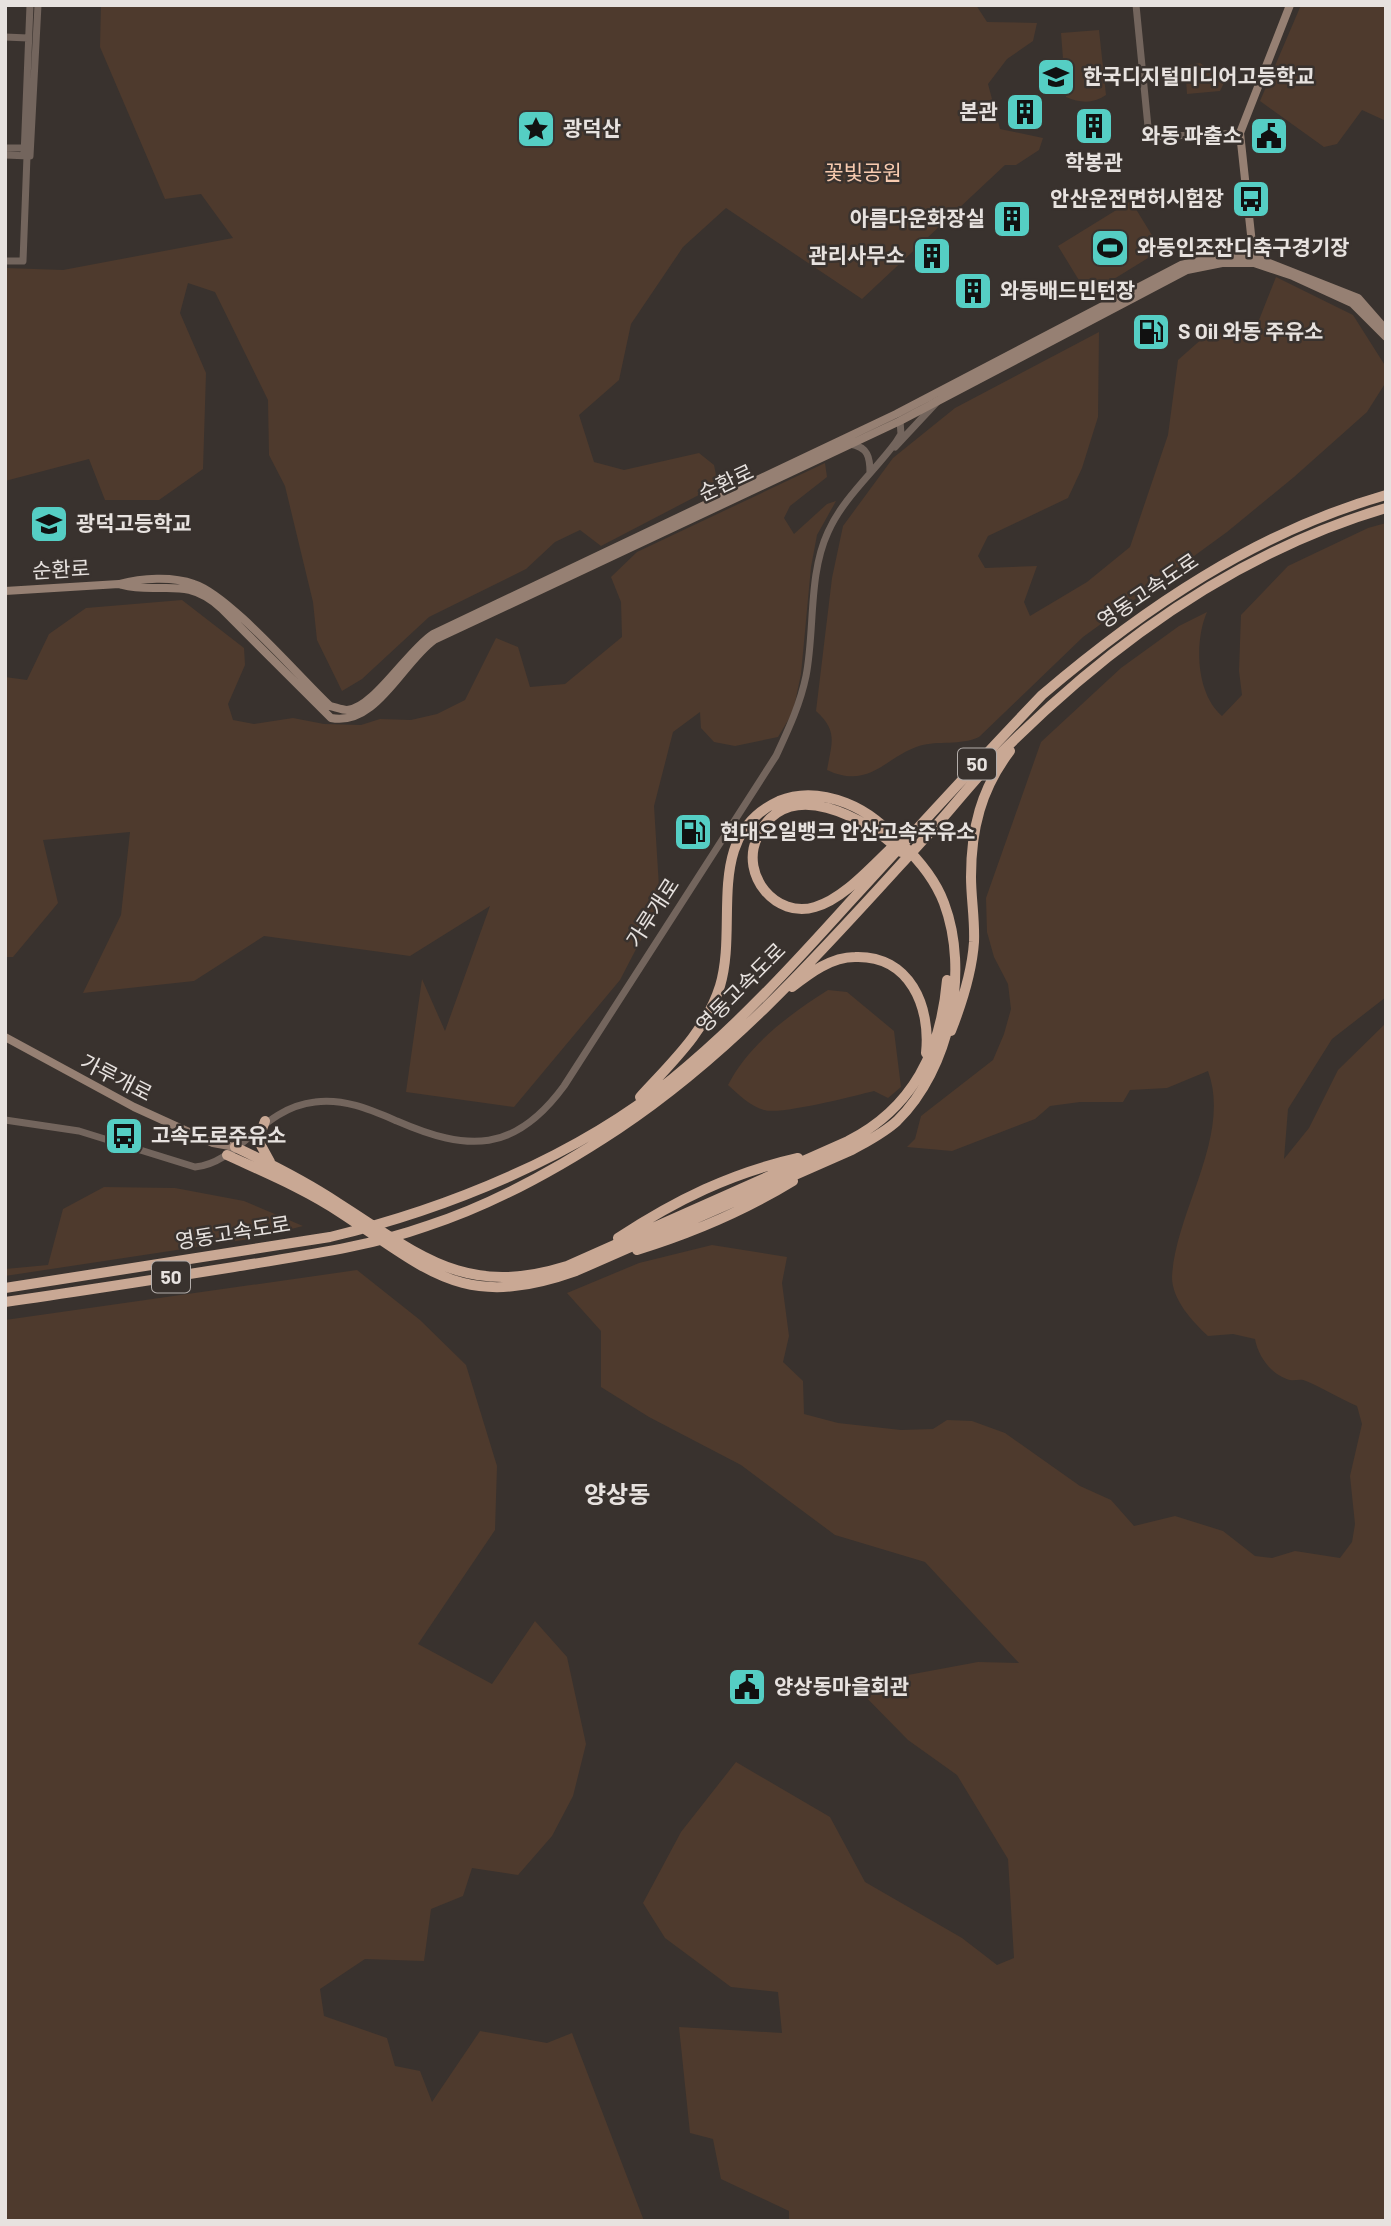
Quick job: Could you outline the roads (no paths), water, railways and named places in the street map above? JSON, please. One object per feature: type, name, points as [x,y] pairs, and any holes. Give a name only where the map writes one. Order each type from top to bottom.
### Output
[{"type":"highway","name":"영동고속도로","points":[[5,1288],[330,1237],[417,1214],[503,1178],[580,1140],[626,1113],[672,1079],[726,1031],[793,964],[1042,695],[1142,615],[1212,570],[1284,533],[1386,495]]},
{"type":"highway","name":"영동고속도로","points":[[5,1302],[337,1250],[425,1227],[515,1190],[617,1130],[680,1084],[730,1042],[865,904],[991,762],[1052,704],[1149,624],[1217,580],[1288,545],[1386,508]]},
{"type":"highway","points":[[231,1151],[301,1189],[423,1268],[445,1279],[467,1285],[524,1285],[547,1282],[594,1258],[850,1145],[891,1120],[929,1075],[953,1028],[974,942],[972,848],[981,800],[1003,760],[1052,704]]},
{"type":"highway","points":[[626,1113],[683,1050],[710,1012],[727,958],[727,873],[730,855],[749,824],[779,801],[797,796],[816,796],[853,806],[878,826],[928,878],[951,927],[954,960],[946,1035],[929,1075]]},
{"type":"highway","points":[[878,826],[836,809],[808,806],[782,812],[763,829],[754,848],[755,872],[760,884],[775,903],[800,909],[815,908],[842,891],[940,805]]},
{"type":"highway","points":[[891,1120],[926,1063],[936,1040],[943,1011],[948,952],[945,926],[928,878]]},
{"type":"highway","points":[[766,1006],[816,970],[836,960],[856,957],[891,966],[906,976],[923,1005],[928,1039],[926,1063]]},
{"type":"highway","points":[[265,1121],[259,1146],[272,1165]]},
{"type":"highway","points":[[231,1151],[272,1165],[307,1183],[421,1257],[467,1274],[516,1277],[542,1274],[679,1237],[761,1200],[824,1157]]},
{"type":"main road","points":[[1254,260],[1241,133],[1290,5]]},
{"type":"main road","name":"순환로","points":[[120,584],[134,580],[170,580],[206,589],[220,598],[330,706],[346,710],[360,706],[418,643],[433,634],[896,414],[1181,265],[1222,257],[1254,260],[1358,298],[1386,330]]},
{"type":"main road","name":"순환로","points":[[5,591],[120,584],[173,586],[202,593],[331,718],[352,718],[370,708],[422,649],[434,640],[900,421],[1178,274],[1202,265],[1254,260],[1353,303],[1386,337]]},
{"type":"main road","name":"가루개로","points":[[5,1037],[87,1084],[231,1151]]},
{"type":"street","points":[[5,261],[23,261],[30,5]]},
{"type":"street","points":[[27,153],[38,5]]},
{"type":"street","points":[[1136,5],[1149,137],[1241,133]]},
{"type":"street","points":[[5,37],[28,38]]},
{"type":"street","points":[[5,148],[27,153]]},
{"type":"street","points":[[5,155],[27,153]]},
{"type":"street","points":[[889,452],[898,446],[937,402]]},
{"type":"street","name":"가루개로","points":[[231,1151],[265,1121],[297,1105],[329,1101],[370,1110],[431,1135],[458,1142],[484,1143],[506,1138],[527,1127],[547,1110],[776,756],[797,712],[806,675],[818,571],[827,533],[846,502],[901,434],[900,421]]},
{"type":"street","points":[[850,444],[862,447],[867,453],[870,474]]},
{"type":"street","points":[[5,1120],[79,1131],[195,1167],[206,1166],[231,1151]]},
{"type":"place","name":"한국디지털미디어고등학교","points":[[1056,77]]},
{"type":"place","name":"본관","points":[[1025,112]]},
{"type":"place","name":"학봉관","points":[[1094,126]]},
{"type":"place","name":"광덕산","points":[[536,129]]},
{"type":"place","name":"와동 파출소","points":[[1269,136]]},
{"type":"place","name":"안산운전면허시험장","points":[[1251,199]]},
{"type":"place","name":"아름다운화장실","points":[[1012,219]]},
{"type":"place","name":"와동인조잔디축구경기장","points":[[1110,248]]},
{"type":"place","name":"관리사무소","points":[[932,256]]},
{"type":"place","name":"와동배드민턴장","points":[[973,291]]},
{"type":"place","name":"S Oil 와동 주유소","points":[[1151,332]]},
{"type":"place","name":"광덕고등학교","points":[[49,524]]},
{"type":"place","name":"현대오일뱅크 안산고속주유소","points":[[693,832]]},
{"type":"place","name":"고속도로주유소","points":[[124,1136]]},
{"type":"place","name":"양상동마을회관","points":[[747,1687]]},
{"type":"district","name":"양상동","points":[[617,1495]]},
{"type":"park label","name":"꽃빛공원","points":[[863,173]]}]
